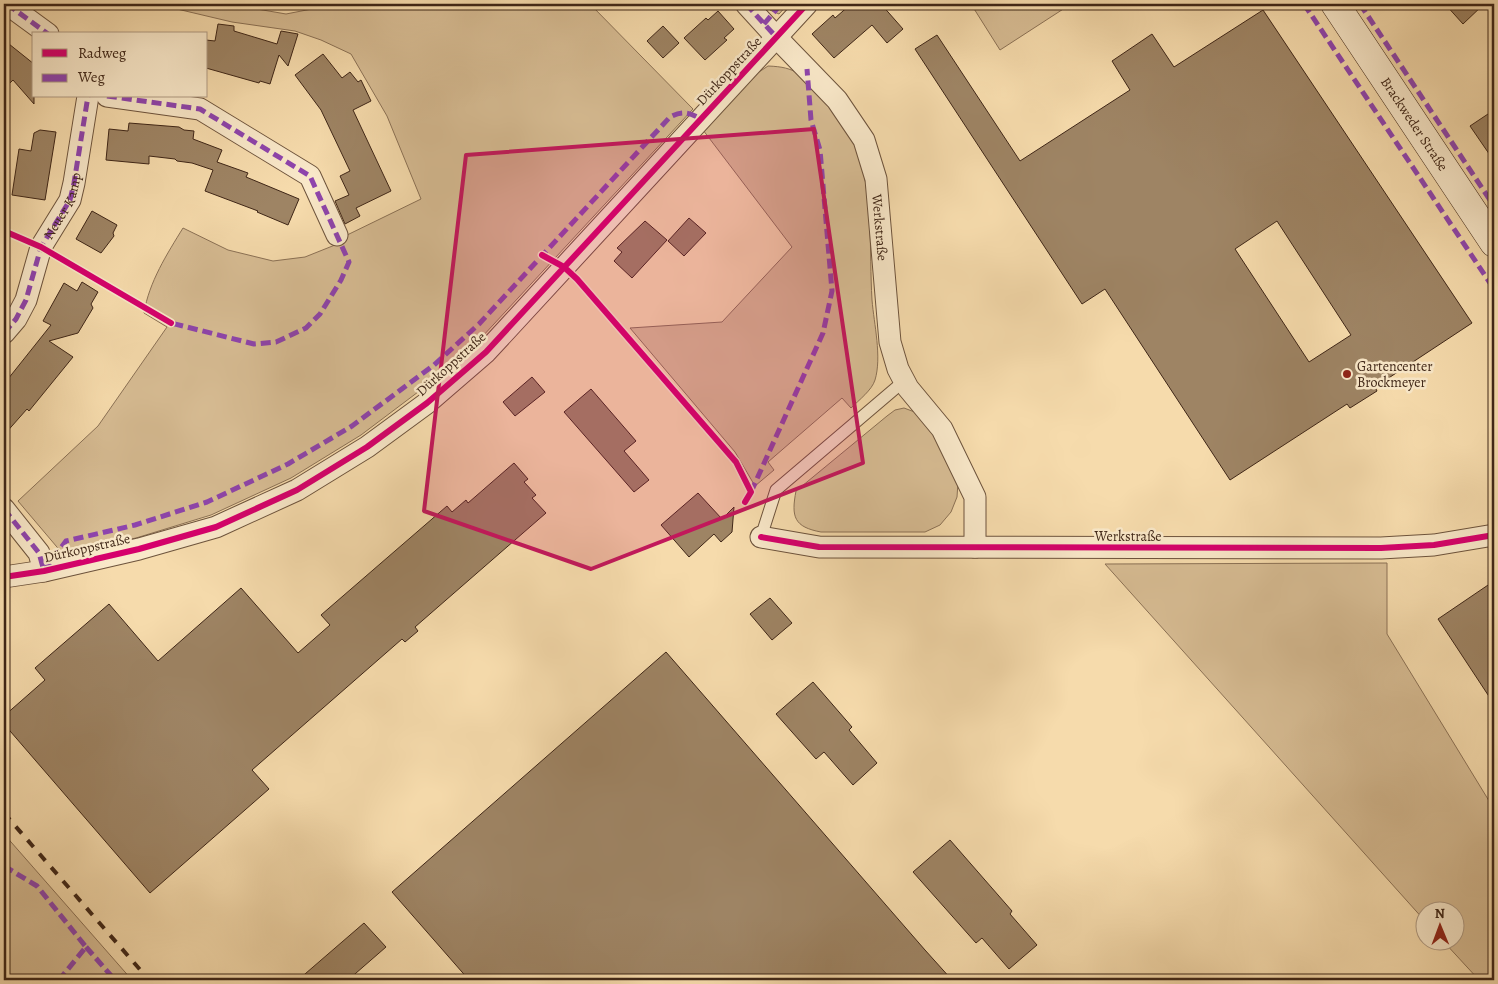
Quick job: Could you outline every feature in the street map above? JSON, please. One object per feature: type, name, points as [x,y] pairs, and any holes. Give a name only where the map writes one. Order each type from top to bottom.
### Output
[{"type":"street","points":[[7,4],[45,32]]},
{"type":"street","name":"Werkstraße","points":[[746,4],[838,100],[864,140],[876,179],[890,342],[898,369],[908,388],[942,428],[975,497],[975,548]]},
{"type":"street","name":"Dürkoppstraße","points":[[4,577],[44,571],[139,550],[216,527],[297,490],[367,447],[427,402],[486,352],[808,4]]},
{"type":"street","name":"Brackweder Straße","points":[[1335,4],[1494,243]]},
{"type":"street","name":"Neuer Kamp","points":[[4,333],[16,319],[26,300],[41,246],[70,200],[88,98]]},
{"type":"street","points":[[121,98],[200,109],[310,176],[337,234]]},
{"type":"street","points":[[4,509],[39,553],[44,571]]},
{"type":"street","name":"Werkstraße","points":[[761,537],[819,547],[1381,548],[1434,545],[1494,535]]},
{"type":"lane","points":[[761,537],[776,490],[904,380]]},
{"type":"highlighted area","points":[[814,129],[863,463],[591,569],[424,511],[466,155]]},
{"type":"shaded area","points":[[179,4],[228,4],[286,14],[329,4],[590,4],[693,109],[481,338],[418,392],[361,435],[291,478],[211,515],[136,538],[62,553],[18,501],[98,426],[167,327],[144,313],[154,279],[183,228],[228,250],[273,261],[305,257],[335,245],[343,237],[421,199],[387,116],[351,54],[321,40],[295,31],[232,22],[177,9]]},
{"type":"shaded area","points":[[765,4],[788,4],[779,14],[770,10]]},
{"type":"shaded area","points":[[971,4],[1071,4],[1000,50]]},
{"type":"shaded area","points":[[768,66],[786,68],[798,73],[839,119],[856,146],[866,184],[868,203],[872,300],[878,361],[875,380],[865,395],[851,408],[842,398],[768,462],[774,470],[755,486],[735,452],[630,328],[722,322],[792,247],[703,130],[753,76]]},
{"type":"shaded area","points":[[904,408],[920,414],[931,425],[958,482],[957,497],[951,512],[940,525],[925,532],[821,532],[800,524],[796,519],[794,508],[796,491],[887,416],[895,410]]},
{"type":"shaded area","points":[[1387,563],[1387,634],[1494,809],[1494,980],[1479,980],[1453,952],[1466,952],[1466,902],[1416,902],[1416,911],[1105,564]]},
{"type":"shaded area","points":[[4,834],[132,980],[4,980]]},
{"type":"building","points":[[851,4],[881,4],[903,29],[887,43],[872,25],[834,58],[812,34],[833,15],[835,18]]},
{"type":"building","points":[[1445,4],[1484,4],[1463,24]]},
{"type":"building","points":[[1263,10],[1472,323],[1375,387],[1377,391],[1350,408],[1347,404],[1230,480],[1105,289],[1082,304],[915,49],[937,35],[1020,161],[1130,90],[1112,61],[1152,34],[1174,67]],"holes":[[[1277,221],[1351,335],[1309,362],[1235,249]]]},
{"type":"building","points":[[718,11],[734,29],[724,38],[727,40],[705,60],[684,38],[706,18],[708,20]]},
{"type":"building","points":[[218,24],[234,26],[234,31],[277,44],[281,31],[298,34],[288,66],[279,55],[270,84],[260,81],[259,83],[208,69],[208,40],[215,41]]},
{"type":"building","points":[[663,26],[679,43],[663,58],[647,41]]},
{"type":"building","points":[[4,40],[32,62],[32,98],[34,98],[34,104],[13,80],[4,89]]},
{"type":"building","points":[[323,54],[342,78],[350,72],[358,82],[361,80],[371,101],[353,110],[391,191],[356,208],[360,216],[345,224],[335,201],[349,195],[340,176],[350,171],[321,110],[295,75]]},
{"type":"building","points":[[1494,110],[1494,161],[1470,126]]},
{"type":"building","points":[[129,123],[179,127],[184,130],[194,131],[193,139],[222,150],[217,162],[248,173],[246,177],[299,199],[288,225],[258,211],[205,191],[213,170],[175,159],[149,156],[149,164],[106,160],[109,129],[128,131]]},
{"type":"building","points":[[40,130],[56,132],[45,200],[12,195],[19,149],[31,151],[34,133]]},
{"type":"building","points":[[92,211],[117,225],[113,233],[114,236],[101,253],[76,239]]},
{"type":"building","points":[[689,218],[706,233],[684,256],[668,241]]},
{"type":"building","points":[[645,221],[667,240],[632,278],[614,261],[622,252],[617,248]]},
{"type":"building","points":[[82,282],[98,292],[91,304],[93,308],[78,333],[49,341],[73,357],[29,411],[27,409],[4,435],[4,384],[51,325],[43,321],[64,283],[77,291]]},
{"type":"building","points":[[532,377],[545,392],[515,416],[503,402]]},
{"type":"building","points":[[591,389],[636,441],[624,451],[649,480],[634,492],[564,412]]},
{"type":"building","points":[[514,463],[528,479],[524,482],[536,495],[532,498],[546,513],[415,627],[418,631],[405,642],[402,639],[252,770],[269,789],[150,893],[4,724],[4,716],[45,680],[35,668],[109,604],[158,661],[241,588],[298,653],[330,625],[321,615],[447,506],[452,512],[466,500],[468,503]]},
{"type":"building","points":[[698,493],[722,519],[734,507],[732,532],[721,542],[714,534],[689,557],[661,525]]},
{"type":"building","points":[[1494,581],[1494,704],[1438,619]]},
{"type":"building","points":[[770,598],[792,623],[772,640],[750,614]]},
{"type":"building","points":[[666,652],[952,980],[469,980],[392,892]]},
{"type":"building","points":[[813,682],[852,727],[849,730],[877,763],[853,785],[824,752],[816,759],[776,714]]},
{"type":"building","points":[[950,840],[1012,911],[1010,914],[1037,945],[1009,969],[982,938],[976,943],[913,872]]},
{"type":"building","points":[[364,923],[386,947],[348,980],[298,980]]},
{"type":"railway","points":[[4,813],[149,980]]},
{"type":"marked path","points":[[7,4],[45,32]]},
{"type":"marked path","points":[[746,4],[777,38]]},
{"type":"marked path","points":[[764,24],[781,4]]},
{"type":"marked path","points":[[1304,4],[1494,289]]},
{"type":"marked path","points":[[1360,4],[1494,206]]},
{"type":"marked path","points":[[751,492],[823,333],[832,291],[820,150],[811,120],[807,69]]},
{"type":"marked path","points":[[4,333],[16,319],[26,300],[41,247],[70,200],[88,98]]},
{"type":"marked path","points":[[121,98],[200,109],[310,176],[349,262],[341,280],[320,314],[306,328],[276,342],[254,344],[171,323]]},
{"type":"marked path","points":[[44,571],[66,541],[135,525],[207,502],[288,464],[352,426],[434,365],[479,324],[670,117],[686,113],[701,119]]},
{"type":"marked path","points":[[4,509],[39,553],[44,571]]},
{"type":"marked path","points":[[4,866],[37,886],[86,947],[59,980]]},
{"type":"marked path","points":[[86,947],[115,980]]},
{"type":"cycle path","points":[[4,577],[44,571],[139,549],[216,527],[297,490],[367,447],[427,403],[486,352],[807,4]]},
{"type":"cycle path","points":[[4,231],[41,247],[171,323]]},
{"type":"cycle path","points":[[542,255],[564,267],[577,279],[736,462],[751,492],[745,502]]},
{"type":"cycle path","points":[[761,537],[819,547],[1381,548],[1434,545],[1494,535]]},
{"type":"place","name":"Gartencenter Brockmeyer","points":[[1347,374]]}]
